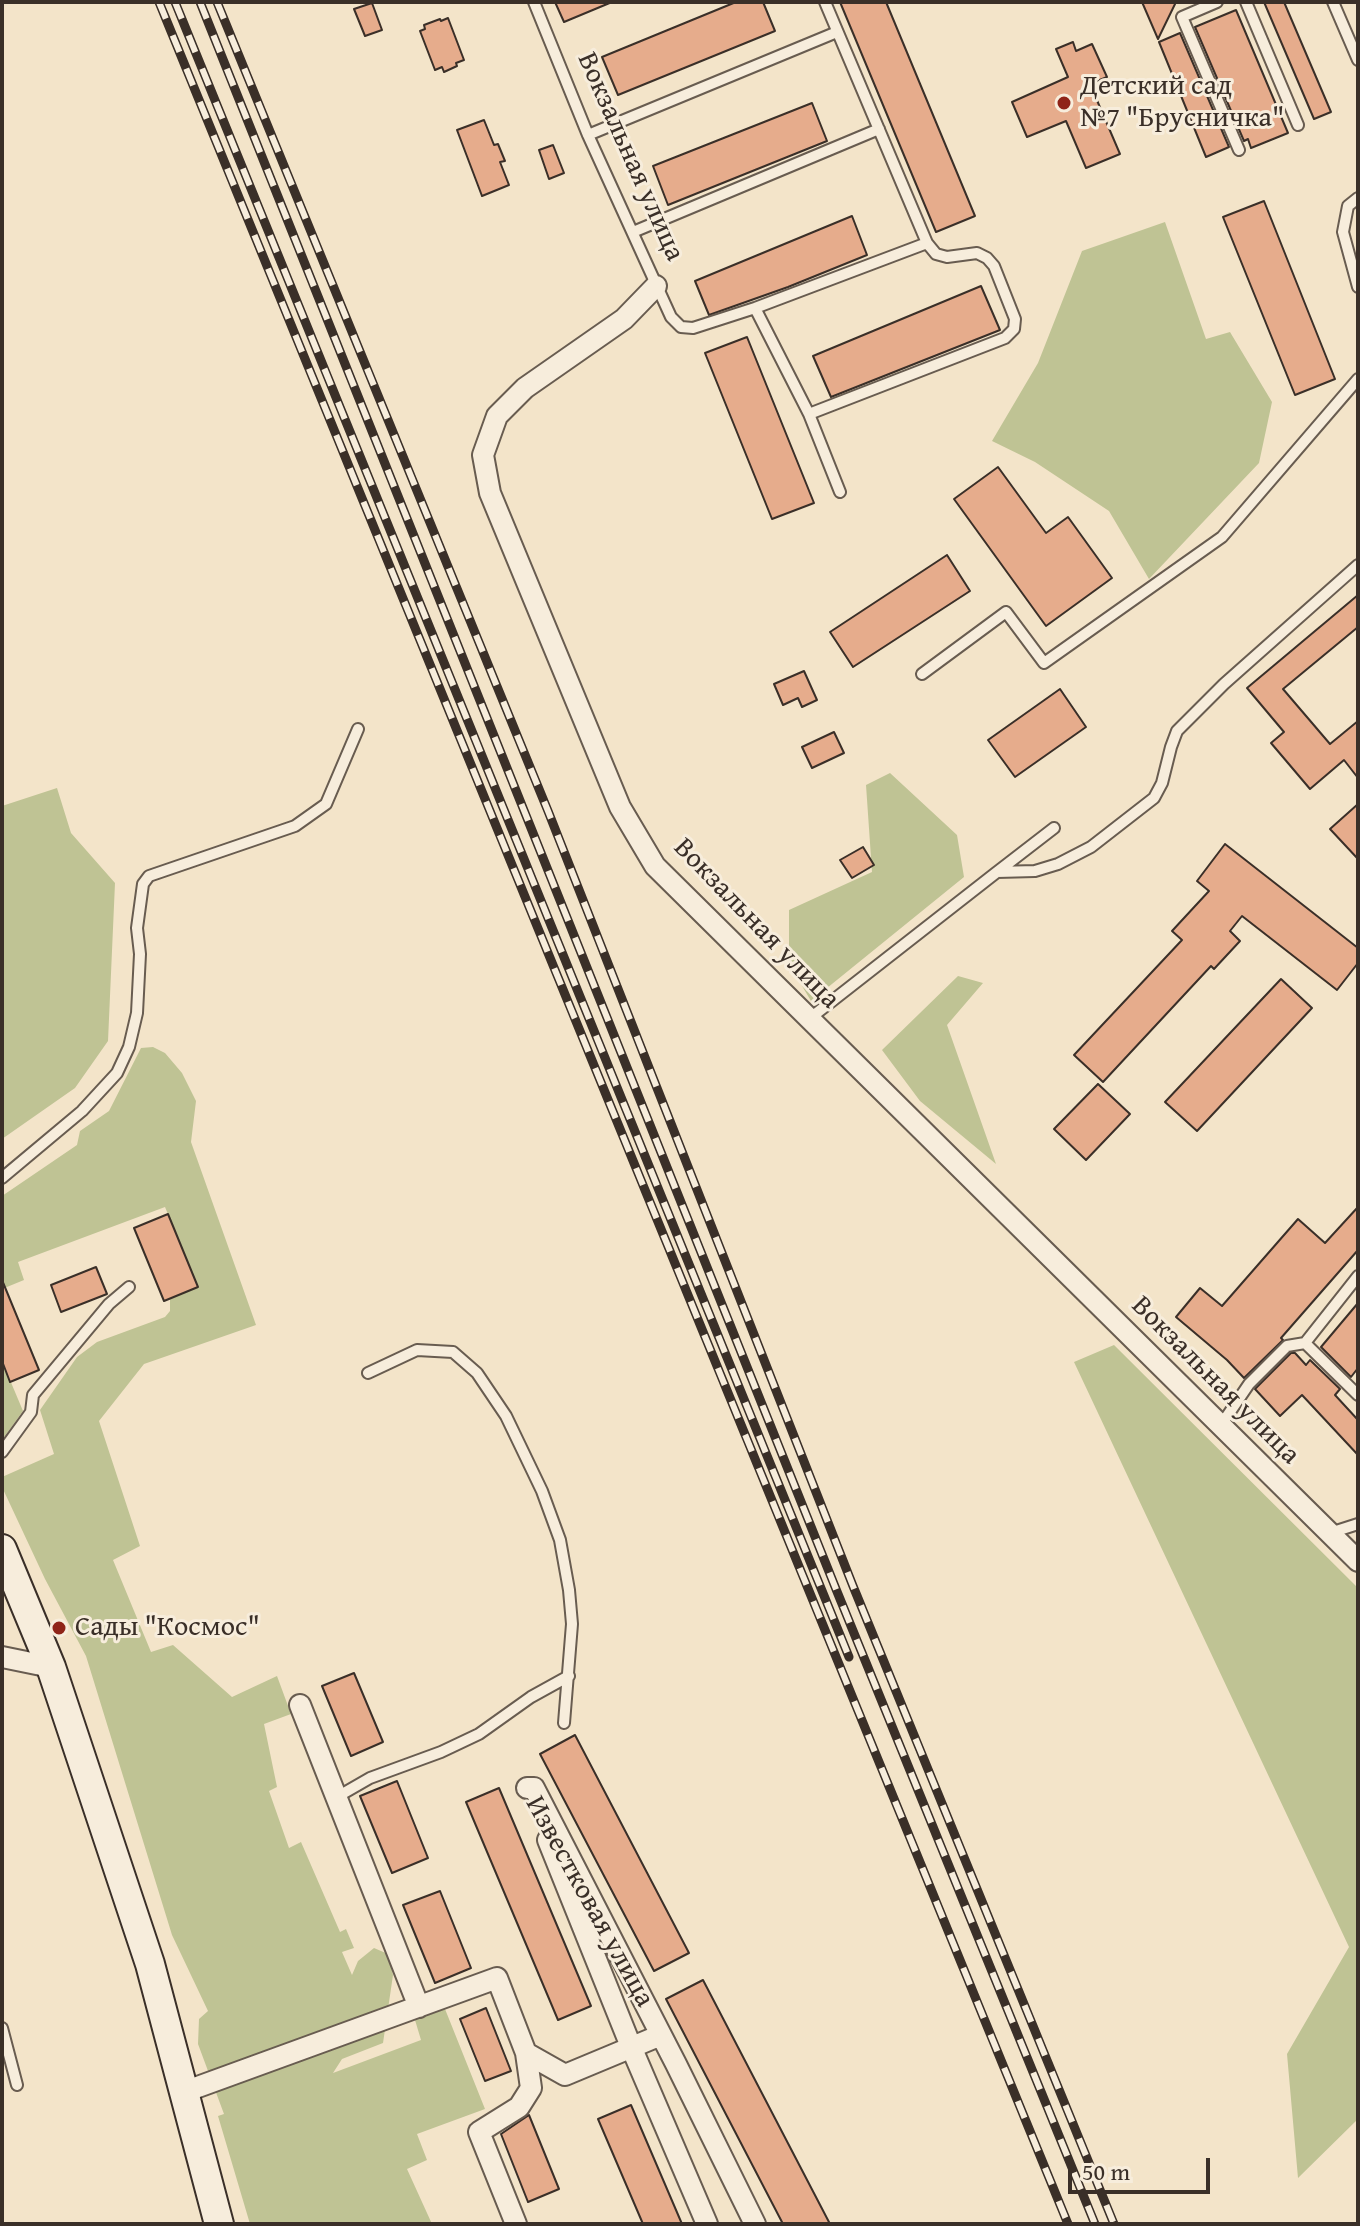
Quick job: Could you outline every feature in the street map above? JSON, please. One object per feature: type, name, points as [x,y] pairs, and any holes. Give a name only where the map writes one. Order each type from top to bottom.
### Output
[{"type":"main road","points":[[2,1549],[51,1667],[150,1964],[219,2224]]},
{"type":"street","name":"Вокзальная улица","points":[[656,286],[624,319],[525,388],[497,416],[483,455],[490,493],[620,807],[655,866],[1358,1561]]},
{"type":"street","points":[[2,1657],[51,1667]]},
{"type":"street","points":[[300,1705],[419,2007]]},
{"type":"street","name":"Известковая улица","points":[[707,2224],[632,2049],[527,1788],[534,1788],[755,2224]]},
{"type":"street","points":[[184,2092],[497,1978],[526,2053],[531,2088],[519,2107],[479,2132],[516,2224]]},
{"type":"street","points":[[526,2053],[565,2075],[661,2035]]},
{"type":"lane","name":"Вокзальная улица","points":[[534,2],[588,135],[656,286]]},
{"type":"lane","points":[[809,414],[1005,338],[1014,329],[1015,319],[994,266],[987,258],[977,253],[947,257],[936,254],[927,243],[825,2]]},
{"type":"lane","points":[[1217,2],[1182,17],[1239,150]]},
{"type":"lane","points":[[1246,2],[1298,125]]},
{"type":"lane","points":[[1333,2],[1358,60]]},
{"type":"lane","points":[[588,135],[837,32]]},
{"type":"lane","points":[[633,232],[879,129]]},
{"type":"lane","points":[[1358,198],[1348,206],[1343,232],[1358,287]]},
{"type":"lane","points":[[656,286],[671,317],[681,327],[693,328],[927,243]]},
{"type":"lane","points":[[755,308],[809,414],[840,492]]},
{"type":"lane","points":[[922,674],[1006,612],[1044,663],[1222,537],[1358,379]]},
{"type":"lane","points":[[997,872],[1035,871],[1058,864],[1091,847],[1154,798],[1162,783],[1177,731],[1224,684],[1358,565]]},
{"type":"lane","points":[[2,1178],[82,1111],[117,1073],[129,1047],[137,1013],[140,954],[137,928],[143,884],[149,876],[295,826],[326,804],[358,729]]},
{"type":"lane","points":[[809,1019],[1054,828]]},
{"type":"lane","points":[[1221,1426],[1249,1384],[1287,1346],[1305,1343],[1358,1276]]},
{"type":"lane","points":[[2,1452],[31,1412],[33,1395],[109,1304],[129,1287]]},
{"type":"lane","points":[[1305,1343],[1357,1392]]},
{"type":"lane","points":[[368,1373],[417,1350],[453,1352],[477,1373],[506,1416],[542,1491],[560,1540],[572,1624],[564,1723]]},
{"type":"lane","points":[[1330,1533],[1358,1524]]},
{"type":"lane","points":[[337,1797],[370,1778],[441,1752],[479,1734],[531,1697],[569,1676]]},
{"type":"lane","points":[[2,2028],[17,2085]]},
{"type":"green space","points":[[1165,222],[1206,339],[1230,332],[1272,402],[1259,463],[1149,579],[1109,511],[1035,462],[992,441],[1038,363],[1082,251]]},
{"type":"green space","points":[[890,773],[957,835],[964,877],[811,1001],[789,964],[789,910],[872,872],[866,785]]},
{"type":"green space","points":[[57,788],[71,833],[115,883],[108,1041],[75,1088],[2,1139],[2,806]]},
{"type":"green space","points":[[958,976],[983,983],[947,1025],[996,1164],[920,1101],[882,1050]]},
{"type":"green space","points":[[153,1047],[165,1053],[182,1073],[196,1101],[191,1142],[256,1325],[144,1364],[99,1421],[140,1546],[113,1560],[151,1652],[173,1645],[232,1697],[277,1676],[291,1714],[264,1724],[277,1787],[269,1791],[289,1848],[301,1842],[340,1932],[346,1929],[354,1948],[342,1952],[352,1975],[358,1961],[374,1948],[388,1954],[393,1975],[383,2043],[342,2059],[333,2073],[421,2040],[415,2020],[445,2009],[485,2109],[417,2134],[427,2160],[407,2169],[432,2224],[250,2224],[218,2116],[224,2114],[198,2044],[199,2019],[208,2011],[172,1935],[86,1656],[45,1579],[2,1487],[2,1477],[54,1454],[40,1410],[77,1357],[97,1342],[165,1317],[170,1311],[170,1299],[198,1287],[165,1207],[18,1262],[24,1280],[2,1289],[2,1196],[77,1145],[80,1131],[109,1111],[141,1048]]},
{"type":"green space","points":[[1114,1345],[1358,1588],[1358,2119],[1298,2178],[1287,2054],[1349,1947],[1074,1362]]},
{"type":"green space","points":[[2,1361],[23,1411],[2,1440]]},
{"type":"building","points":[[555,2],[612,2],[564,22]]},
{"type":"building","points":[[736,2],[763,2],[775,31],[618,95],[602,57]]},
{"type":"building","points":[[840,2],[886,2],[975,216],[936,232]]},
{"type":"building","points":[[1142,2],[1176,2],[1158,39]]},
{"type":"building","points":[[1264,2],[1284,2],[1331,112],[1314,119]]},
{"type":"building","points":[[372,3],[382,30],[365,36],[354,9]]},
{"type":"building","points":[[1236,10],[1288,133],[1251,148],[1248,139],[1244,141],[1195,27]]},
{"type":"building","points":[[448,18],[464,60],[444,72],[442,67],[435,70],[420,31],[425,29],[424,25]]},
{"type":"building","points":[[1180,33],[1229,147],[1206,157],[1159,42]]},
{"type":"building","points":[[1073,42],[1076,51],[1092,44],[1107,77],[1090,84],[1120,154],[1086,168],[1066,121],[1027,137],[1012,102],[1068,77],[1056,49]]},
{"type":"building","points":[[812,103],[827,141],[668,205],[653,166]]},
{"type":"building","points":[[484,120],[494,145],[498,144],[505,161],[500,162],[509,185],[482,196],[457,130]]},
{"type":"building","points":[[553,145],[564,173],[549,179],[539,150]]},
{"type":"building","points":[[1264,201],[1335,379],[1295,395],[1223,217]]},
{"type":"building","points":[[852,216],[867,255],[709,315],[695,281]]},
{"type":"building","points":[[981,286],[1000,330],[831,397],[813,356]]},
{"type":"building","points":[[747,337],[814,503],[772,519],[705,353]]},
{"type":"building","points":[[998,467],[1046,533],[1068,517],[1112,578],[1046,626],[954,499]]},
{"type":"building","points":[[947,555],[970,591],[853,667],[830,632]]},
{"type":"building","points":[[1358,595],[1358,627],[1283,689],[1330,744],[1358,721],[1358,778],[1344,760],[1310,789],[1271,743],[1284,732],[1247,688]]},
{"type":"building","points":[[804,671],[817,700],[802,707],[798,698],[783,705],[774,684]]},
{"type":"building","points":[[1060,689],[1086,727],[1015,777],[988,740]]},
{"type":"building","points":[[834,732],[844,753],[812,768],[802,747]]},
{"type":"building","points":[[1358,804],[1358,859],[1330,829]]},
{"type":"building","points":[[1225,844],[1358,948],[1358,963],[1337,990],[1242,916],[1230,931],[1240,941],[1214,969],[1211,966],[1103,1082],[1074,1055],[1182,940],[1172,931],[1209,891],[1197,881]]},
{"type":"building","points":[[863,847],[874,865],[852,878],[840,860]]},
{"type":"building","points":[[1281,979],[1312,1008],[1197,1131],[1165,1102]]},
{"type":"building","points":[[1098,1084],[1130,1114],[1086,1160],[1054,1129]]},
{"type":"building","points":[[1358,1207],[1358,1250],[1281,1338],[1283,1340],[1244,1378],[1176,1317],[1200,1288],[1222,1306],[1298,1219],[1325,1243]]},
{"type":"building","points":[[168,1214],[198,1287],[164,1301],[134,1228]]},
{"type":"building","points":[[96,1267],[107,1294],[61,1312],[51,1285]]},
{"type":"building","points":[[2,1280],[39,1370],[10,1382],[2,1361]]},
{"type":"building","points":[[1358,1303],[1358,1368],[1351,1377],[1321,1347]]},
{"type":"building","points":[[1291,1353],[1295,1353],[1306,1365],[1310,1360],[1340,1389],[1335,1395],[1358,1420],[1358,1455],[1302,1395],[1280,1416],[1255,1389]]},
{"type":"building","points":[[354,1673],[383,1742],[351,1756],[322,1686]]},
{"type":"building","points":[[575,1735],[689,1953],[654,1971],[540,1754]]},
{"type":"building","points":[[397,1781],[428,1858],[392,1873],[360,1796]]},
{"type":"building","points":[[499,1788],[591,2006],[558,2020],[466,1802]]},
{"type":"building","points":[[440,1891],[471,1968],[435,1983],[403,1905]]},
{"type":"building","points":[[703,1980],[830,2224],[783,2224],[666,1999]]},
{"type":"building","points":[[486,2008],[511,2071],[485,2081],[460,2019]]},
{"type":"building","points":[[631,2105],[682,2224],[643,2224],[598,2119]]},
{"type":"building","points":[[529,2115],[559,2189],[528,2202],[501,2134]]},
{"type":"railway","points":[[159,2],[1068,2224]]},
{"type":"railway","points":[[175,2],[849,1657]]},
{"type":"railway","points":[[200,2],[838,1594],[1095,2224]]},
{"type":"railway","points":[[217,2],[548,811],[853,1586],[1114,2224]]},
{"type":"place","name":"Детский сад №7 \"Брусничка\"","points":[[1064,103]]},
{"type":"place","name":"Сады \"Космос\"","points":[[59,1628]]}]
